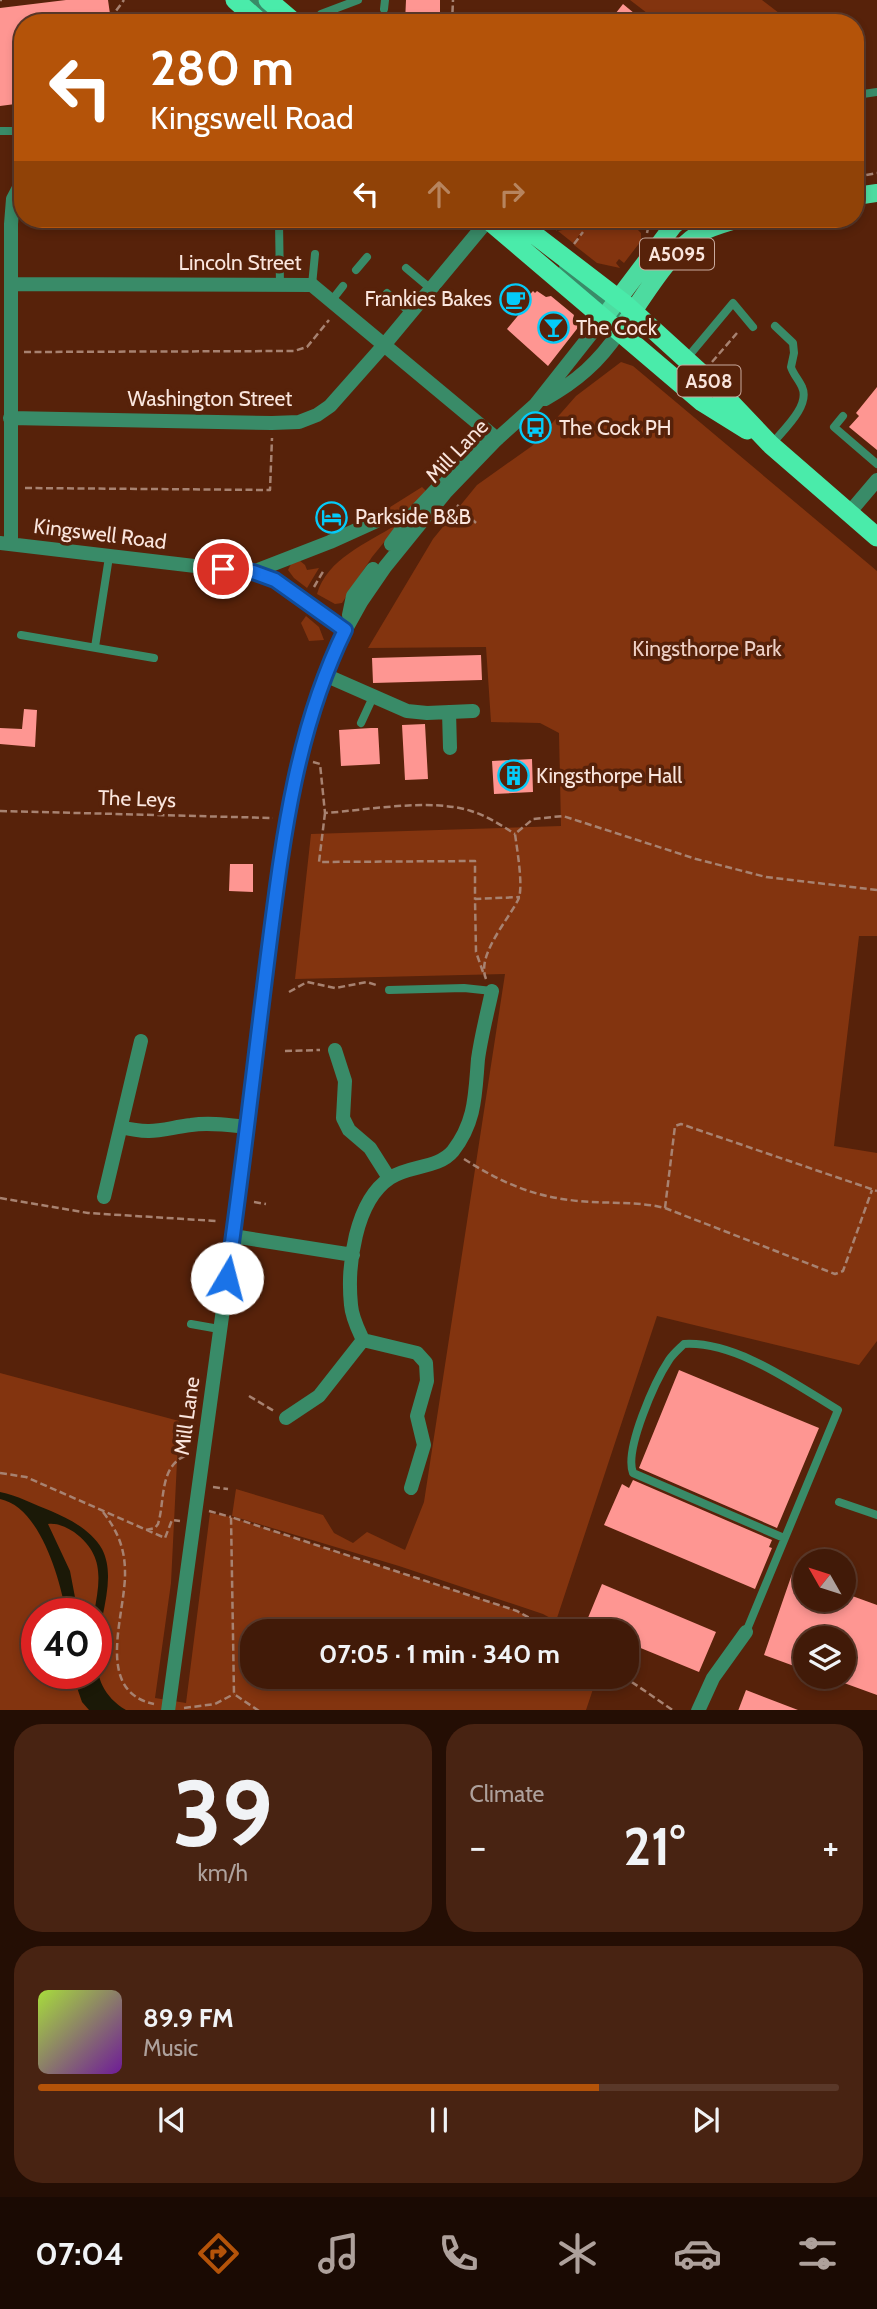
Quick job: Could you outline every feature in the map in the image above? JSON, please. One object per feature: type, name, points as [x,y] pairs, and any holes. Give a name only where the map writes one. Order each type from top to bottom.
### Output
[{"type":"highway","points":[[235,0],[253,14]]},
{"type":"highway","points":[[268,0],[284,14]]},
{"type":"highway","name":"A508","points":[[497,228],[584,304],[633,312],[714,385],[771,445],[877,537]]},
{"type":"highway","name":"A508","points":[[533,228],[543,233],[610,309],[619,332],[702,402],[771,445]]},
{"type":"main road","points":[[610,309],[671,228]]},
{"type":"main road","name":"A5095","points":[[633,312],[684,245],[714,228]]},
{"type":"main road","points":[[619,332],[633,312]]},
{"type":"street","points":[[5,544],[11,488],[11,223],[7,197]]},
{"type":"street","name":"Washington Street","points":[[10,418],[272,423],[299,422],[317,415],[330,406],[385,344],[480,228]]},
{"type":"street","name":"Lincoln Street","points":[[11,284],[312,285],[494,436]]},
{"type":"street","points":[[494,436],[571,352],[589,327],[589,314],[584,304]]},
{"type":"street","name":"Mill Lane","points":[[534,405],[589,339],[610,309]]},
{"type":"street","name":"Mill Lane","points":[[165,1708],[174,1679],[286,818],[303,741],[325,675],[345,630],[411,533],[494,436],[534,405],[565,388],[605,353],[619,332]]},
{"type":"street","points":[[849,513],[877,480]]},
{"type":"street","points":[[253,572],[318,548],[383,518]]},
{"type":"street","name":"Kingswell Road","points":[[5,544],[253,572],[275,580],[345,630]]},
{"type":"street","points":[[325,675],[407,710],[473,711]]},
{"type":"street","points":[[449,712],[450,748]]},
{"type":"street","points":[[411,1488],[424,1445],[417,1416],[427,1381],[426,1363],[417,1353],[363,1340],[351,1307],[353,1255],[362,1212],[389,1178],[410,1169],[439,1162],[453,1152],[468,1124],[476,1103],[478,1058],[492,991]]},
{"type":"street","points":[[104,1196],[141,1041]]},
{"type":"street","points":[[335,1050],[345,1081],[343,1118],[349,1130],[370,1148],[389,1178]]},
{"type":"street","points":[[121,1127],[143,1132],[193,1125],[247,1127]]},
{"type":"street","points":[[233,1236],[353,1255]]},
{"type":"street","points":[[285,1418],[319,1396],[363,1340]]},
{"type":"street","points":[[698,1710],[712,1678],[746,1632]]},
{"type":"lane","points":[[321,14],[358,0]]},
{"type":"lane","points":[[278,228],[279,284]]},
{"type":"lane","points":[[312,285],[315,254]]},
{"type":"lane","points":[[356,270],[367,257]]},
{"type":"lane","points":[[406,268],[431,289]]},
{"type":"lane","points":[[336,303],[343,286]]},
{"type":"lane","points":[[387,293],[411,313]]},
{"type":"lane","points":[[685,360],[733,303],[753,327]]},
{"type":"lane","points":[[771,445],[797,413],[804,395],[791,367],[793,343],[775,326]]},
{"type":"lane","points":[[843,416],[834,427],[877,464]]},
{"type":"lane","points":[[95,647],[109,557]]},
{"type":"lane","points":[[21,635],[154,658]]},
{"type":"lane","points":[[361,723],[373,697]]},
{"type":"lane","points":[[389,990],[464,988],[492,991]]},
{"type":"lane","points":[[191,1324],[219,1329]]},
{"type":"lane","points":[[746,1632],[838,1410],[745,1357],[697,1343],[684,1344],[670,1358],[654,1388],[634,1441],[629,1464],[633,1473],[784,1538]]},
{"type":"lane","points":[[839,1502],[877,1515]]},
{"type":"path","points":[[543,233],[563,228]]},
{"type":"path","points":[[572,246],[583,232]]},
{"type":"path","points":[[10,352],[294,351],[307,347],[336,303]]},
{"type":"path","points":[[708,367],[737,332]]},
{"type":"path","points":[[11,488],[270,490],[272,423]]},
{"type":"path","points":[[457,505],[476,523]]},
{"type":"path","points":[[312,590],[324,570]]},
{"type":"path","points":[[309,761],[320,764],[325,813],[319,862],[475,861],[476,952],[492,991]]},
{"type":"path","points":[[325,813],[431,805],[454,807],[473,812],[515,834]]},
{"type":"path","name":"The Leys","points":[[0,811],[273,818]]},
{"type":"path","points":[[515,834],[533,819],[563,817],[696,859],[766,877],[877,890]]},
{"type":"path","points":[[483,972],[493,940],[520,897],[515,834]]},
{"type":"path","points":[[475,898],[520,897]]},
{"type":"path","points":[[289,992],[307,982],[335,988],[367,982],[389,990]]},
{"type":"path","points":[[285,1051],[335,1050]]},
{"type":"path","points":[[665,1208],[675,1126],[681,1124],[877,1191]]},
{"type":"path","points":[[453,1152],[507,1185],[539,1195],[580,1201],[646,1203],[665,1208],[835,1274],[843,1271],[872,1190]]},
{"type":"path","points":[[254,1202],[266,1204]]},
{"type":"path","points":[[249,1396],[285,1418]]},
{"type":"path","points":[[146,1530],[155,1528],[158,1524],[164,1486],[172,1465],[185,1456]]},
{"type":"path","points":[[0,1473],[26,1477],[165,1538],[172,1520],[180,1521]]},
{"type":"path","points":[[209,1487],[228,1489]]},
{"type":"path","points":[[196,1507],[517,1611],[531,1619]]},
{"type":"path","points":[[103,1512],[113,1525],[124,1553],[123,1598],[116,1644],[121,1683],[139,1701],[165,1708]]},
{"type":"path","points":[[231,1517],[234,1694]]},
{"type":"path","points":[[639,1687],[674,1710]]},
{"type":"path","points":[[184,1708],[215,1704],[234,1694]]},
{"type":"path","points":[[234,1694],[259,1710]]},
{"type":"green space","points":[[630,0],[762,0],[780,14],[648,14]]},
{"type":"green space","points":[[572,228],[636,228],[641,233],[641,241],[624,263],[619,259],[616,263],[620,268],[597,263],[574,245],[582,232],[573,243],[558,231]]},
{"type":"green space","name":"Kingsthorpe Park","points":[[621,362],[633,366],[877,571],[877,936],[859,936],[834,1146],[877,1153],[877,1341],[859,1365],[657,1316],[557,1619],[552,1619],[399,1566],[232,1516],[236,1489],[323,1515],[334,1533],[353,1543],[367,1532],[405,1550],[424,1502],[505,974],[295,979],[311,834],[561,826],[559,733],[540,723],[491,722],[486,647],[368,648],[433,539],[477,485],[532,446],[576,396]]},
{"type":"green space","points":[[422,487],[426,491],[372,557],[342,603],[335,604],[317,594],[329,571],[349,553],[396,525],[387,509]]},
{"type":"green space","points":[[299,560],[307,570],[319,568],[307,588],[288,570],[292,562]]},
{"type":"green space","points":[[306,616],[319,627],[324,640],[309,641],[301,623]]},
{"type":"green space","points":[[0,1373],[179,1421],[171,1583],[155,1698],[186,1703],[210,1513],[231,1517],[517,1611],[531,1619],[240,1619],[240,1689],[593,1689],[586,1710],[0,1710]]},
{"type":"shaded area","points":[[0,1492],[13,1495],[58,1514],[86,1531],[102,1549],[108,1568],[105,1598],[97,1598],[98,1569],[91,1550],[71,1530],[48,1524],[70,1571],[75,1598],[63,1598],[53,1564],[37,1530],[26,1515],[14,1505],[0,1499]]},
{"type":"shaded area","points":[[78,1689],[106,1689],[126,1710],[89,1710],[82,1702]]},
{"type":"building","points":[[66,0],[108,0],[110,14],[14,14],[14,104],[0,106],[0,8]]},
{"type":"building","points":[[406,0],[440,0],[440,14],[405,14]]},
{"type":"building","points":[[623,4],[635,14],[615,14]]},
{"type":"building","points":[[533,291],[546,297],[551,296],[574,315],[573,319],[580,325],[548,366],[507,329],[521,312],[517,309]]},
{"type":"building","points":[[877,387],[877,450],[849,427],[859,416],[856,413]]},
{"type":"building","points":[[481,655],[482,680],[373,683],[372,658]]},
{"type":"building","points":[[24,709],[37,710],[35,747],[0,744],[0,728],[22,729]]},
{"type":"building","points":[[425,724],[428,779],[405,780],[402,725]]},
{"type":"building","points":[[378,728],[380,764],[341,766],[339,730]]},
{"type":"building","name":"Kingsthorpe Hall","points":[[532,759],[533,792],[494,794],[492,761]]},
{"type":"building","points":[[230,864],[253,864],[253,892],[229,891]]},
{"type":"building","points":[[679,1370],[819,1428],[777,1528],[639,1468]]},
{"type":"building","points":[[633,1480],[772,1540],[769,1547],[772,1548],[755,1589],[604,1525],[622,1484],[629,1488]]},
{"type":"building","points":[[792,1574],[793,1612],[856,1612],[856,1597],[877,1605],[877,1695],[856,1687],[856,1626],[793,1626],[793,1666],[764,1655]]},
{"type":"building","points":[[602,1584],[716,1632],[699,1672],[639,1647],[639,1619],[587,1619]]},
{"type":"building","points":[[746,1690],[798,1710],[738,1710]]},
{"type":"place","name":"Frankies Bakes","points":[[515,299]]},
{"type":"place","name":"The Cock","points":[[553,328]]},
{"type":"place","name":"The Cock PH","points":[[536,428]]},
{"type":"place","name":"Parkside B&B","points":[[332,517]]},
{"type":"place","name":"Kingsthorpe Hall","points":[[513,776]]},
{"type":"route","points":[[223,569],[253,572],[275,580],[345,630],[318,693],[299,758],[286,818],[227,1278]]}]
